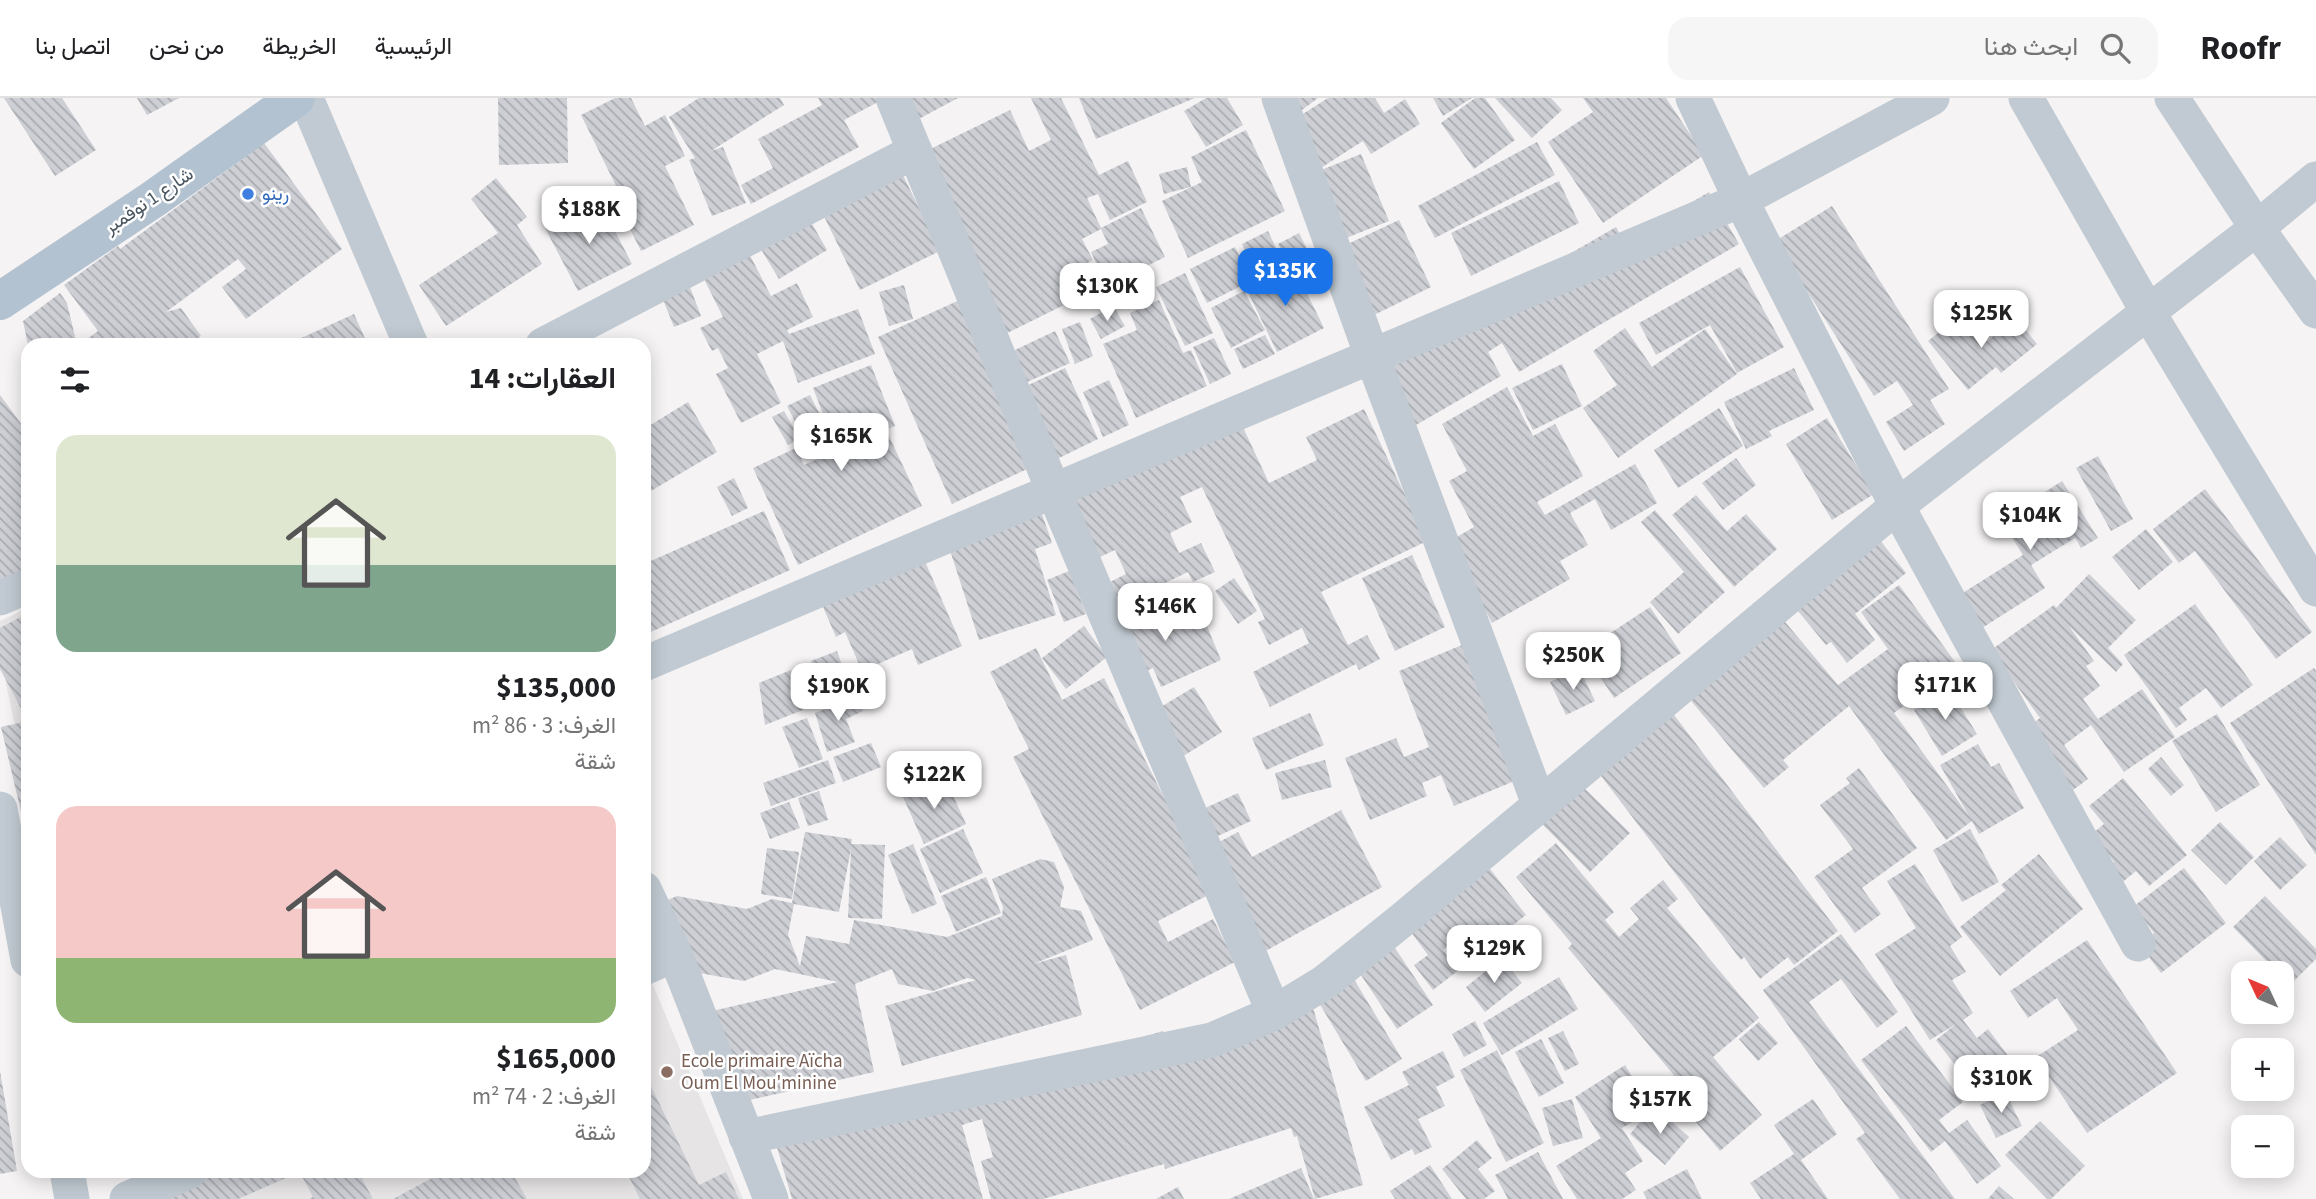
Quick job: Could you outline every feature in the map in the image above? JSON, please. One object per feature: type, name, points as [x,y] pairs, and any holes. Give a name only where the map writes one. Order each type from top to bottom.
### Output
[{"type":"main road","name":"شارع 1 نوفمبر","points":[[0,301],[152,200],[296,98]]},
{"type":"street","points":[[306,98],[408,338]]},
{"type":"street","points":[[894,98],[1054,492],[1274,1013]]},
{"type":"street","points":[[1279,98],[1539,804]]},
{"type":"street","points":[[1693,98],[1741,200],[1897,506],[2138,944]]},
{"type":"street","points":[[651,661],[1741,200],[1933,98]]},
{"type":"street","points":[[2026,98],[2148,312],[2316,589]]},
{"type":"street","points":[[2172,98],[2257,228],[2316,311]]},
{"type":"street","points":[[556,338],[915,151]]},
{"type":"street","points":[[746,1138],[1212,1040],[1274,1013],[1325,982],[1897,506],[2257,228],[2316,179]]},
{"type":"street","points":[[0,598],[21,589]]},
{"type":"street","points":[[0,809],[21,922]]},
{"type":"street","points":[[651,923],[659,961],[746,1138],[771,1199]]},
{"type":"street","points":[[68,1178],[72,1199]]},
{"type":"street","points":[[127,1199],[174,1178]]},
{"type":"shaded area","points":[[21,611],[21,756],[0,654],[0,621]]},
{"type":"shaded area","name":"Ecole primaire Aïcha Oum El Mou'minine","points":[[651,980],[743,1199],[124,1199],[173,1178],[651,1178]]},
{"type":"building","points":[[4,98],[62,98],[96,150],[55,176]]},
{"type":"building","points":[[137,98],[179,98],[147,115]]},
{"type":"building","points":[[498,98],[567,98],[568,163],[499,165]]},
{"type":"building","points":[[615,98],[631,98],[645,126],[665,115],[685,156],[665,166],[694,225],[641,251],[618,205],[624,202],[581,115]]},
{"type":"building","points":[[699,98],[780,98],[784,105],[711,151],[723,147],[746,203],[712,216],[689,160],[695,158],[669,117]]},
{"type":"building","points":[[818,98],[875,98],[878,102],[844,120],[859,147],[751,204],[741,185],[773,168],[758,139],[822,105]]},
{"type":"building","points":[[903,98],[958,98],[915,121]]},
{"type":"building","points":[[1031,98],[1061,98],[1099,175],[1128,161],[1147,202],[1110,220],[1098,194],[1087,198],[1101,228],[1141,208],[1165,257],[1107,286],[1091,252],[1108,244],[1101,229],[1082,239],[1093,260],[1060,276],[1072,301],[997,338],[914,157],[1010,110],[1029,151],[1051,140]]},
{"type":"building","points":[[1079,98],[1195,98],[1096,139]]},
{"type":"building","points":[[1206,98],[1227,98],[1243,125],[1206,147],[1184,111]]},
{"type":"building","points":[[1275,98],[1318,98],[1290,119]]},
{"type":"building","points":[[1328,98],[1375,98],[1384,113],[1405,99],[1420,124],[1371,154],[1363,141],[1313,173],[1284,126]]},
{"type":"building","points":[[1433,98],[1472,98],[1443,116]]},
{"type":"building","points":[[1475,98],[1485,98],[1515,140],[1474,169],[1441,123]]},
{"type":"building","points":[[1495,98],[1551,98],[1562,110],[1532,138]]},
{"type":"building","points":[[1583,98],[1666,98],[1704,155],[1603,223],[1548,142],[1593,112]]},
{"type":"building","points":[[1246,130],[1285,211],[1188,258],[1162,201],[1202,182],[1191,157]]},
{"type":"building","points":[[1537,142],[1555,175],[1435,238],[1418,206]]},
{"type":"building","name":"رينو","points":[[264,143],[342,249],[246,319],[222,287],[246,269],[238,259],[166,312],[181,308],[201,336],[198,338],[88,338],[98,331],[64,285],[118,246],[120,249]]},
{"type":"building","points":[[1361,154],[1389,221],[1336,242],[1309,175]]},
{"type":"building","points":[[899,167],[940,251],[860,290],[819,206]]},
{"type":"building","points":[[1187,167],[1191,187],[1164,194],[1159,174]]},
{"type":"building","points":[[496,178],[527,217],[517,225],[542,264],[446,326],[419,285],[498,233],[471,199]]},
{"type":"building","points":[[1559,181],[1579,223],[1471,276],[1451,233]]},
{"type":"building","points":[[1709,192],[1739,244],[1519,372],[1502,343],[1488,352],[1501,376],[1416,425],[1381,363],[1616,227],[1624,242]]},
{"type":"building","points":[[599,200],[632,264],[578,291],[545,228]]},
{"type":"building","points":[[1832,206],[1949,389],[1930,400],[1945,424],[1904,451],[1886,422],[1913,405],[1897,381],[1874,396],[1775,241]]},
{"type":"building","points":[[808,217],[827,250],[779,279],[759,246]]},
{"type":"building","points":[[1399,220],[1431,287],[1368,318],[1335,250]]},
{"type":"building","points":[[1268,231],[1284,265],[1258,277],[1242,244]]},
{"type":"building","points":[[1299,233],[1308,251],[1288,262],[1278,244]]},
{"type":"building","points":[[741,238],[771,296],[797,283],[813,317],[787,330],[789,334],[858,309],[875,354],[798,383],[783,341],[757,354],[781,403],[741,423],[716,374],[728,368],[718,348],[712,351],[700,328],[723,317],[695,261]]},
{"type":"building","points":[[1235,247],[1251,281],[1207,303],[1190,269]]},
{"type":"building","points":[[1293,265],[1324,328],[1277,352],[1246,288]]},
{"type":"building","points":[[1740,267],[1784,347],[1737,373],[1710,325],[1656,355],[1639,323]]},
{"type":"building","points":[[1185,273],[1213,333],[1185,346],[1156,287]]},
{"type":"building","points":[[685,274],[701,316],[674,327],[657,285]]},
{"type":"building","points":[[904,285],[913,319],[889,326],[879,292]]},
{"type":"building","points":[[1244,291],[1265,330],[1231,348],[1211,308]]},
{"type":"building","points":[[60,293],[67,303],[75,338],[27,338],[23,321]]},
{"type":"building","points":[[964,298],[1038,464],[952,504],[878,337]]},
{"type":"building","points":[[1159,300],[1183,353],[1191,350],[1207,386],[1136,418],[1103,344],[1137,330],[1130,313]]},
{"type":"building","points":[[1113,306],[1125,326],[1101,339],[1090,319]]},
{"type":"building","points":[[354,314],[365,338],[301,338]]},
{"type":"building","points":[[1958,317],[1981,346],[2016,318],[2037,344],[2001,373],[1996,367],[1968,390],[1928,341]]},
{"type":"building","points":[[1080,322],[1093,356],[1075,364],[1062,329]]},
{"type":"building","points":[[1625,328],[1652,367],[1705,329],[1737,374],[1618,458],[1583,408],[1617,385],[1593,351]]},
{"type":"building","points":[[1055,331],[1070,363],[1025,383],[1011,352]]},
{"type":"building","points":[[1265,335],[1275,354],[1243,369],[1234,349]]},
{"type":"building","points":[[1214,338],[1231,374],[1210,384],[1193,347]]},
{"type":"building","points":[[1562,364],[1582,406],[1533,430],[1512,388]]},
{"type":"building","points":[[871,365],[895,426],[886,430],[922,506],[798,565],[753,468],[796,448],[804,465],[837,450],[813,388]]},
{"type":"building","points":[[1065,368],[1098,439],[1057,459],[1024,387]]},
{"type":"building","points":[[1794,368],[1814,410],[1769,431],[1772,436],[1746,449],[1724,402]]},
{"type":"building","points":[[1109,380],[1129,425],[1103,437],[1083,392]]},
{"type":"building","points":[[1507,387],[1533,436],[1555,424],[1583,476],[1537,502],[1545,515],[1635,464],[1657,503],[1611,530],[1595,499],[1570,513],[1588,545],[1560,561],[1570,579],[1492,623],[1448,542],[1474,527],[1449,481],[1467,471],[1442,424]]},
{"type":"building","points":[[0,395],[21,424],[21,574],[0,589]]},
{"type":"building","points":[[810,395],[832,439],[810,450],[787,406]]},
{"type":"building","points":[[688,402],[717,452],[651,491],[651,425]]},
{"type":"building","points":[[1234,408],[1269,483],[1317,460],[1306,437],[1364,409],[1427,541],[1321,592],[1348,645],[1367,635],[1380,659],[1359,670],[1356,664],[1270,707],[1253,672],[1309,643],[1302,628],[1269,645],[1258,622],[1265,619],[1202,487],[1180,497],[1192,522],[1170,533],[1179,553],[1201,543],[1215,572],[1193,582],[1188,572],[1111,609],[1100,587],[1126,574],[1115,550],[1087,563],[1055,495]]},
{"type":"building","points":[[1719,408],[1743,446],[1678,488],[1654,450]]},
{"type":"building","points":[[784,411],[800,439],[788,445],[772,417]]},
{"type":"building","points":[[1827,418],[1874,494],[1832,520],[1786,444]]},
{"type":"building","points":[[2098,456],[2133,519],[2111,531],[2076,468]]},
{"type":"building","points":[[1736,458],[1756,485],[1723,510],[1702,483]]},
{"type":"building","points":[[734,478],[748,508],[732,516],[717,487]]},
{"type":"building","points":[[2062,481],[2098,538],[2081,548],[2075,538],[2031,565],[2045,588],[1982,628],[1961,594],[2023,555],[2001,520]]},
{"type":"building","points":[[2205,489],[2312,632],[2276,659],[2195,551],[2179,563],[2153,529]]},
{"type":"building","points":[[1696,495],[1727,531],[1746,514],[1777,549],[1734,587],[1672,515]]},
{"type":"building","points":[[1655,510],[1725,592],[1678,634],[1650,602],[1684,572],[1641,522]]},
{"type":"building","points":[[764,511],[790,570],[651,632],[651,561]]},
{"type":"building","points":[[1041,511],[1052,543],[1035,549],[1056,615],[979,640],[947,541]]},
{"type":"building","points":[[1871,529],[1906,573],[1855,614],[1875,640],[1847,663],[1831,642],[1826,645],[1788,599]]},
{"type":"building","points":[[2146,529],[2173,562],[2139,590],[2112,557]]},
{"type":"building","points":[[920,550],[962,646],[918,665],[912,649],[862,671],[845,632],[836,637],[817,593]]},
{"type":"building","points":[[1412,555],[1445,627],[1395,651],[1362,578]]},
{"type":"building","points":[[1069,571],[1086,614],[1064,622],[1047,580]]},
{"type":"building","points":[[2089,574],[2136,620],[2108,648],[2123,664],[2116,672],[2069,626],[2094,661],[2086,666],[2100,686],[2083,699],[2098,719],[2142,689],[2175,737],[2124,772],[2091,725],[2064,745],[2088,779],[2069,793],[2024,730],[2040,718],[1991,650],[2054,605],[2056,608]]},
{"type":"building","points":[[1234,578],[1257,611],[1238,624],[1215,591]]},
{"type":"building","points":[[1899,585],[1958,666],[1894,713],[1969,816],[1940,765],[1978,744],[1991,767],[1999,763],[2024,808],[1979,834],[1972,821],[1946,840],[1849,706],[1783,760],[1789,767],[1764,788],[1682,690],[1776,611],[1838,685],[1888,649],[1861,612]]},
{"type":"building","points":[[1160,602],[1168,620],[1199,607],[1221,660],[1161,687],[1153,668],[1132,677],[1109,624]]},
{"type":"building","points":[[2195,604],[2253,685],[2221,708],[2206,688],[2179,708],[2187,720],[2176,728],[2124,655]]},
{"type":"building","points":[[1650,607],[1681,653],[1614,698],[1583,651]]},
{"type":"building","points":[[21,617],[21,708],[0,669],[0,628]]},
{"type":"building","points":[[1084,626],[1107,657],[1066,689],[1042,658]]},
{"type":"building","points":[[1462,645],[1517,780],[1454,806],[1441,775],[1422,783],[1427,796],[1370,820],[1345,758],[1396,738],[1404,757],[1429,747],[1399,671]]},
{"type":"building","points":[[1036,648],[1062,700],[1104,678],[1212,893],[1158,921],[1168,942],[1213,919],[1235,962],[1140,1010],[1013,757],[1029,749],[990,672]]},
{"type":"building","points":[[837,651],[852,693],[826,703],[811,661]]},
{"type":"building","points":[[1579,668],[1595,701],[1566,715],[1550,682]]},
{"type":"building","points":[[2314,668],[2316,671],[2316,855],[2230,723]]},
{"type":"building","points":[[791,670],[797,690],[812,685],[818,704],[765,725],[759,683]]},
{"type":"building","points":[[1194,687],[1222,732],[1177,760],[1149,714]]},
{"type":"building","points":[[1949,689],[1977,734],[1942,756],[1914,710]]},
{"type":"building","points":[[857,696],[863,711],[846,719],[855,742],[827,752],[815,713]]},
{"type":"building","points":[[1665,703],[1838,931],[1794,965],[1788,957],[1760,979],[1744,957],[1741,960],[1589,760]]},
{"type":"building","points":[[1310,713],[1324,745],[1266,770],[1252,738]]},
{"type":"building","points":[[2217,714],[2260,785],[2216,812],[2172,741]]},
{"type":"building","points":[[807,718],[823,759],[799,768],[782,727]]},
{"type":"building","points":[[21,723],[21,812],[1,727]]},
{"type":"building","points":[[871,743],[881,767],[843,782],[833,757]]},
{"type":"building","points":[[2161,757],[2184,785],[2171,796],[2148,769]]},
{"type":"building","points":[[828,760],[836,783],[771,806],[763,783]]},
{"type":"building","points":[[1325,760],[1332,787],[1282,800],[1275,773]]},
{"type":"building","points":[[1859,768],[1917,848],[1862,888],[1881,914],[1855,933],[1814,877],[1853,849],[1820,805],[1850,783],[1846,778]]},
{"type":"building","points":[[1571,775],[1630,833],[1590,872],[1532,814]]},
{"type":"building","points":[[945,778],[966,824],[924,844],[903,797]]},
{"type":"building","points":[[2123,778],[2187,855],[2149,886],[2136,871],[2113,890],[2099,874],[2114,862],[2092,834],[2104,824],[2089,806]]},
{"type":"building","points":[[819,791],[828,820],[808,826],[798,798]]},
{"type":"building","points":[[1238,793],[1251,821],[1202,843],[1190,815]]},
{"type":"building","points":[[789,802],[800,828],[770,839],[760,813]]},
{"type":"building","points":[[1341,810],[1382,887],[1260,954],[1204,850],[1238,832],[1252,857]]},
{"type":"building","points":[[2220,822],[2254,857],[2226,885],[2191,850]]},
{"type":"building","points":[[963,829],[983,873],[940,893],[920,849]]},
{"type":"building","points":[[1970,829],[1999,882],[1962,902],[1933,850]]},
{"type":"building","points":[[805,832],[852,839],[851,844],[885,845],[882,919],[848,918],[851,849],[839,912],[794,904],[788,935],[800,966],[806,936],[849,944],[854,920],[947,937],[1002,916],[1003,907],[992,879],[1040,859],[1054,862],[1064,887],[1060,907],[1081,911],[1093,940],[1033,964],[1066,955],[1082,1015],[902,1066],[885,1006],[976,980],[967,978],[933,991],[898,984],[892,969],[855,984],[874,1072],[728,1105],[708,1012],[838,982],[775,969],[744,981],[688,971],[661,903],[677,896],[747,909],[772,899],[792,903]]},
{"type":"building","points":[[2280,837],[2307,865],[2280,890],[2254,861]]},
{"type":"building","points":[[1556,843],[1614,912],[1605,920],[1619,937],[1639,919],[1630,908],[1663,880],[1678,899],[1667,908],[1759,1018],[1713,1057],[1762,1115],[1720,1151],[1677,1099],[1687,1091],[1568,948],[1572,944],[1516,877]]},
{"type":"building","points":[[913,844],[937,904],[912,914],[888,855]]},
{"type":"building","points":[[767,848],[799,852],[792,899],[761,894]]},
{"type":"building","points":[[1476,851],[1526,915],[1500,935],[1503,938],[1469,964],[1453,942],[1443,950],[1459,970],[1433,990],[1414,965],[1428,955],[1396,912]]},
{"type":"building","points":[[2039,854],[2083,909],[2000,976],[1960,927],[2006,890],[2001,885]]},
{"type":"building","points":[[1915,864],[1962,937],[1950,946],[1966,972],[1952,980],[1973,1013],[1963,1020],[1977,1038],[1988,1029],[2015,1065],[1977,1094],[1936,1040],[1956,1024],[1930,1040],[1875,954],[1916,928],[1887,881]]},
{"type":"building","points":[[2184,868],[2226,923],[2161,973],[2139,944],[2154,933],[2134,906]]},
{"type":"building","points":[[986,877],[1001,913],[956,932],[941,896]]},
{"type":"building","points":[[2265,896],[2316,949],[2316,959],[2294,981],[2294,961],[2266,961],[2233,927]]},
{"type":"building","points":[[1381,927],[1433,1005],[1397,1029],[1345,951]]},
{"type":"building","points":[[1841,934],[1898,1012],[1877,1028],[1841,979],[1809,1002],[1955,1199],[1900,1199],[1856,1139],[1865,1133],[1763,990]]},
{"type":"building","points":[[2087,940],[2177,1073],[2087,1133],[2036,1057],[2078,1030],[2057,998],[2028,1018],[2010,991]]},
{"type":"building","points":[[1502,958],[1522,983],[1485,1012],[1466,987]]},
{"type":"building","points":[[1343,961],[1402,1059],[1366,1081],[1307,983]]},
{"type":"building","points":[[1559,977],[1578,1009],[1502,1055],[1483,1023]]},
{"type":"building","points":[[1309,993],[1363,1185],[1315,1199],[1297,1136],[1294,1137],[1291,1128],[1165,1169],[1164,1164],[1043,1199],[991,1199],[981,1161],[993,1157],[982,1119],[962,1125],[983,1199],[792,1199],[776,1144],[1163,1031],[1169,1052]]},
{"type":"building","points":[[1475,1021],[1487,1045],[1464,1057],[1452,1034]]},
{"type":"building","points":[[1759,1022],[1778,1043],[1758,1061],[1739,1039]]},
{"type":"building","points":[[1906,1026],[1963,1102],[1939,1120],[1949,1133],[1967,1120],[2001,1166],[1977,1184],[1945,1141],[1931,1152],[1861,1060]]},
{"type":"building","points":[[1563,1031],[1579,1064],[1565,1071],[1548,1038]]},
{"type":"building","points":[[1541,1039],[1564,1083],[1539,1097],[1515,1052]]},
{"type":"building","points":[[1497,1050],[1544,1143],[1506,1162],[1460,1070]]},
{"type":"building","points":[[1443,1051],[1455,1077],[1436,1087],[1445,1106],[1418,1119],[1432,1147],[1415,1155],[1412,1149],[1391,1160],[1364,1107],[1409,1085],[1402,1072]]},
{"type":"building","points":[[1625,1065],[1641,1091],[1623,1103],[1634,1121],[1622,1128],[1643,1161],[1625,1173],[1636,1190],[1622,1199],[1577,1199],[1556,1166],[1601,1138],[1575,1097]]},
{"type":"building","points":[[0,1071],[17,1171],[0,1174]]},
{"type":"building","points":[[651,1086],[699,1185],[726,1172],[739,1199],[640,1199],[630,1178],[651,1178]]},
{"type":"building","points":[[2005,1092],[2022,1126],[1996,1138],[1980,1105]]},
{"type":"building","points":[[1572,1099],[1583,1138],[1553,1146],[1542,1108]]},
{"type":"building","points":[[1813,1099],[1837,1134],[1801,1160],[1828,1199],[1761,1199],[1750,1183],[1794,1154],[1774,1125]]},
{"type":"building","points":[[1654,1106],[1689,1137],[1665,1165],[1630,1134]]},
{"type":"building","points":[[2040,1121],[2085,1166],[2051,1199],[2047,1199],[2005,1155]]},
{"type":"building","points":[[1477,1140],[1492,1158],[1478,1169],[1495,1191],[1484,1199],[1466,1199],[1442,1169]]},
{"type":"building","points":[[1538,1152],[1563,1199],[1508,1199],[1495,1175]]},
{"type":"building","points":[[1430,1165],[1452,1199],[1395,1199],[1390,1191]]},
{"type":"building","points":[[1301,1168],[1314,1199],[1229,1199]]},
{"type":"building","points":[[1687,1169],[1702,1199],[1647,1199],[1643,1192]]},
{"type":"building","points":[[189,1178],[286,1178],[238,1199],[154,1199]]},
{"type":"building","points":[[303,1178],[364,1178],[362,1179],[373,1199],[309,1199],[313,1197]]},
{"type":"building","points":[[432,1178],[515,1178],[527,1199],[393,1199]]},
{"type":"building","points":[[1999,1186],[2014,1199],[1988,1199]]},
{"type":"building","points":[[1178,1187],[1184,1199],[1156,1199]]},
{"type":"place","name":"رينو","points":[[248,194]]},
{"type":"place","name":"Ecole primaire Aïcha Oum El Mou'minine","points":[[667,1072]]}]
